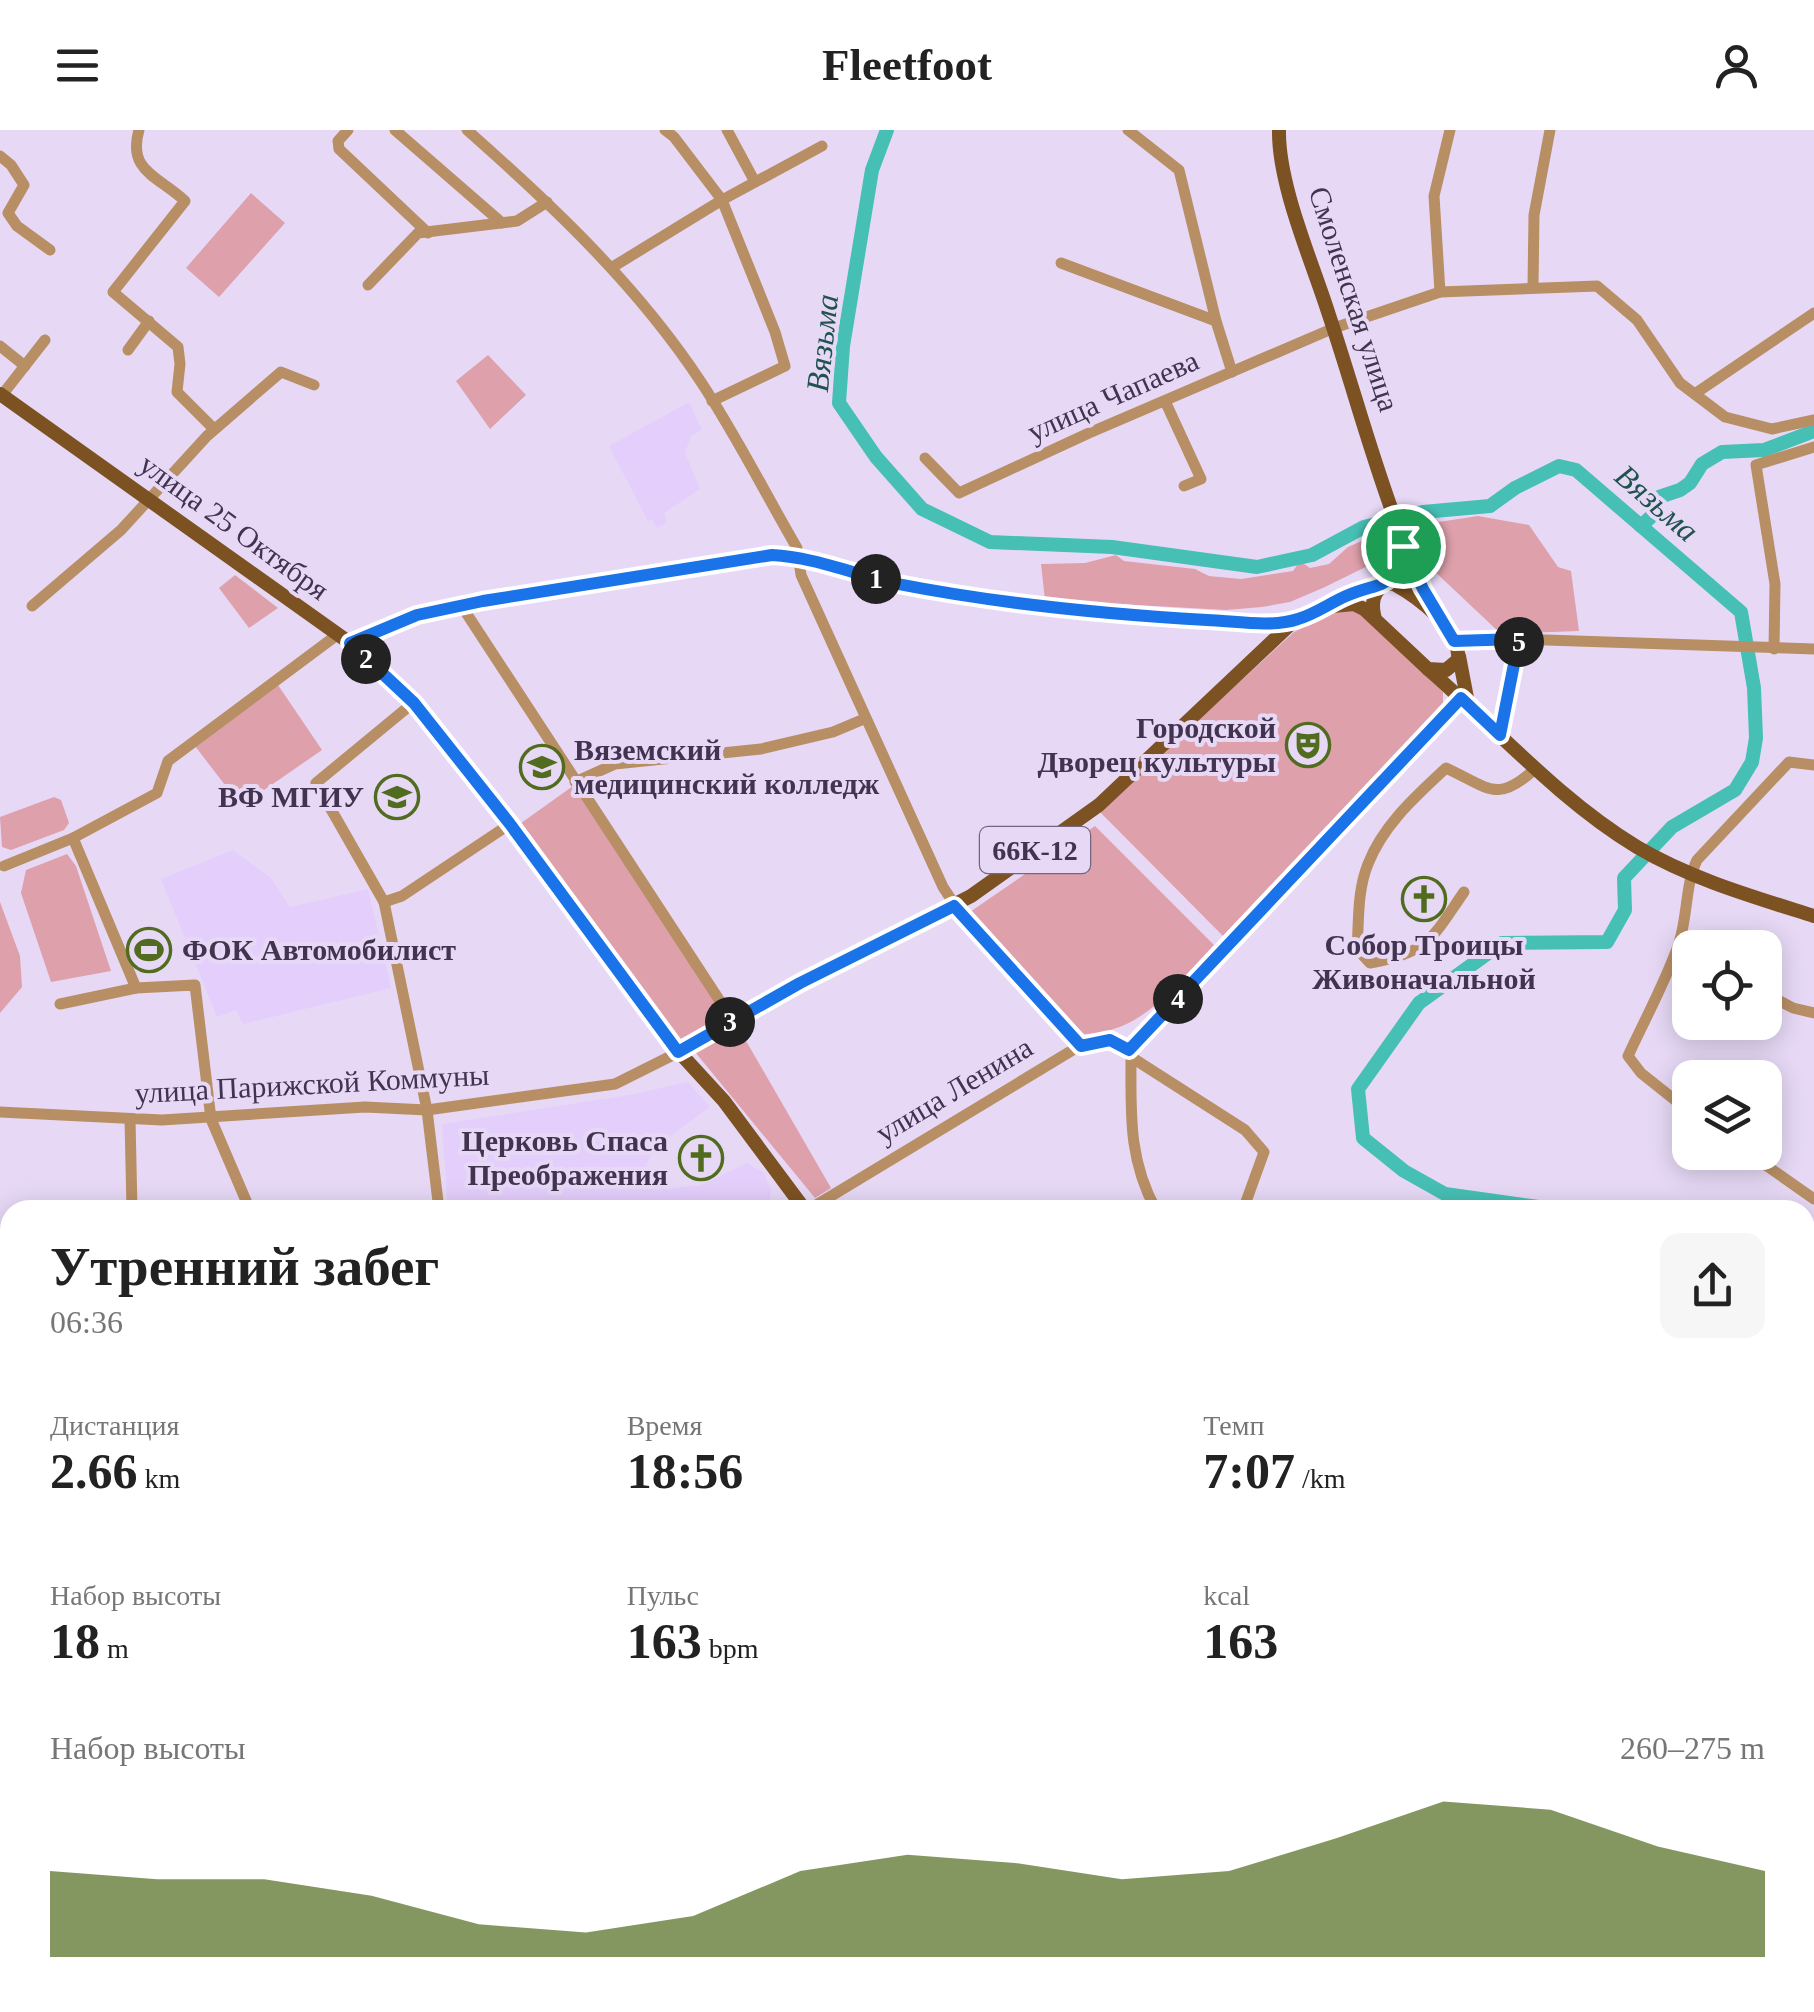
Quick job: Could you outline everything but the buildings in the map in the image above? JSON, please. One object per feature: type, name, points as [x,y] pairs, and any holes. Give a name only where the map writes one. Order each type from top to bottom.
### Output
[{"type":"main road","name":"Смоленская улица","points":[[1278,130],[1278,152],[1402,544],[1443,624]]},
{"type":"main road","name":"улица 25 Октября","points":[[1,394],[344,639],[414,703],[510,824],[678,1052],[724,1101],[798,1200]]},
{"type":"main road","points":[[1376,619],[1373,599],[1395,572],[1402,544]]},
{"type":"main road","points":[[1383,585],[1406,590],[1443,624],[1456,648],[1465,701]]},
{"type":"main road","name":"66К-12","points":[[678,1052],[954,906],[1099,805],[1296,620],[1362,590],[1383,585]]},
{"type":"main road","points":[[1317,610],[1354,604],[1376,619],[1579,806],[1636,846],[1684,870],[1814,916]]},
{"type":"main road","points":[[1428,669],[1446,670],[1458,660],[1456,648]]},
{"type":"street","points":[[138,130],[136,161],[184,201],[113,292],[178,347],[177,383],[181,399],[214,429]]},
{"type":"street","points":[[348,130],[338,141],[339,148],[429,233]]},
{"type":"street","points":[[396,130],[502,223]]},
{"type":"street","points":[[467,130],[547,202],[611,268],[649,312],[712,401],[797,548],[801,574],[864,719],[954,906],[1081,1046]]},
{"type":"street","points":[[665,130],[722,200],[785,366],[712,401]]},
{"type":"street","points":[[727,130],[755,182]]},
{"type":"street","points":[[1128,130],[1180,170],[1232,372]]},
{"type":"street","points":[[1440,292],[1434,196],[1450,130]]},
{"type":"street","points":[[1532,287],[1534,215],[1550,130]]},
{"type":"street","points":[[611,268],[722,200],[822,146]]},
{"type":"street","points":[[0,156],[24,185],[8,213],[17,226],[50,250]]},
{"type":"street","points":[[368,286],[418,233],[517,221],[547,202]]},
{"type":"street","points":[[1061,264],[1216,321]]},
{"type":"street","name":"улица Чапаева","points":[[925,458],[959,493],[1334,328],[1440,292],[1532,287],[1597,286],[1637,320],[1680,382],[1724,417],[1772,429],[1814,420]]},
{"type":"street","points":[[1696,394],[1814,313]]},
{"type":"street","points":[[128,350],[149,320]]},
{"type":"street","points":[[1,394],[45,340]]},
{"type":"street","points":[[0,346],[25,366]]},
{"type":"street","points":[[32,606],[121,530],[214,429],[281,372],[314,385]]},
{"type":"street","points":[[1165,400],[1201,479],[1184,486]]},
{"type":"street","points":[[1769,649],[1775,584],[1756,465],[1814,447]]},
{"type":"street","points":[[4,866],[73,838],[157,793],[168,761],[344,639],[417,615],[461,606],[772,555],[797,556],[810,563],[894,583],[1040,608],[1172,618],[1296,620]]},
{"type":"street","points":[[461,606],[733,1020]]},
{"type":"street","points":[[1500,735],[1519,639]]},
{"type":"street","points":[[1456,648],[1519,639],[1814,649]]},
{"type":"street","points":[[1150,1200],[1132,1148],[1130,1054],[1227,946],[1465,701]]},
{"type":"street","points":[[414,703],[316,783],[384,902],[426,1110],[438,1200]]},
{"type":"street","points":[[575,782],[615,764],[766,748],[833,732],[864,719]]},
{"type":"street","points":[[1685,930],[1684,870],[1789,762],[1814,764]]},
{"type":"street","points":[[1464,892],[1431,941],[1404,957],[1370,963],[1357,949],[1360,894],[1368,862],[1400,812],[1446,768],[1497,792],[1514,789],[1536,768]]},
{"type":"street","points":[[384,902],[402,896],[510,824]]},
{"type":"street","points":[[73,838],[136,988]]},
{"type":"street","points":[[1672,972],[1628,1056],[1640,1073],[1672,1098]]},
{"type":"street","points":[[60,1004],[136,988],[195,985],[212,1119],[246,1200]]},
{"type":"street","points":[[1782,1002],[1814,1013]]},
{"type":"street","name":"улица Ленина","points":[[836,1200],[1081,1046],[1110,1040],[1130,1054]]},
{"type":"street","name":"улица Парижской Коммуны","points":[[0,1112],[212,1119],[365,1107],[426,1110],[615,1084],[678,1052]]},
{"type":"street","points":[[1130,1054],[1244,1130],[1264,1152],[1247,1200]]},
{"type":"street","points":[[130,1119],[132,1200]]},
{"type":"street","points":[[1773,1170],[1814,1199]]},
{"type":"shaded area","points":[[251,193],[285,223],[219,297],[186,268]]},
{"type":"shaded area","points":[[488,355],[526,395],[490,429],[456,381]]},
{"type":"shaded area","points":[[689,402],[702,430],[691,436],[685,453],[700,489],[664,513],[667,522],[657,528],[652,519],[648,521],[609,446]]},
{"type":"shaded area","points":[[1478,516],[1529,525],[1558,567],[1571,571],[1579,631],[1501,634],[1413,551],[1406,527]]},
{"type":"shaded area","points":[[1389,529],[1396,552],[1290,602],[1226,610],[1045,600],[1041,564],[1085,563],[1116,555],[1124,561],[1241,579],[1293,571],[1298,564],[1310,568],[1329,564],[1348,547]]},
{"type":"shaded area","points":[[235,575],[278,608],[249,628],[219,588]]},
{"type":"shaded area","points":[[1337,611],[1358,611],[1443,692],[1443,704],[1223,936],[1099,811],[1294,632]]},
{"type":"shaded area","points":[[278,685],[322,750],[241,806],[195,746]]},
{"type":"shaded area","points":[[573,786],[727,1019],[682,1045],[517,826]]},
{"type":"shaded area","points":[[54,797],[61,800],[69,823],[64,830],[11,850],[2,847],[0,817]]},
{"type":"shaded area","points":[[1095,826],[1214,945],[1171,991],[1139,1017],[1102,1032],[1081,1034],[967,914]]},
{"type":"shaded area","points":[[233,850],[271,878],[290,907],[368,889],[391,988],[243,1024],[236,1010],[217,1017],[161,879]]},
{"type":"shaded area","points":[[67,854],[76,866],[111,971],[51,982],[21,893],[26,870]]},
{"type":"shaded area","points":[[0,902],[20,956],[22,987],[0,1013]]},
{"type":"shaded area","points":[[738,1027],[831,1188],[815,1198],[695,1052]]},
{"type":"shaded area","points":[[688,1082],[710,1107],[654,1148],[643,1172],[655,1190],[701,1185],[747,1163],[764,1173],[771,1191],[770,1200],[447,1200],[442,1124]]},
{"type":"waterway","name":"Вязьма","points":[[887,130],[872,170],[843,346],[839,403],[876,457],[922,509],[990,542],[1112,547],[1257,567],[1312,555],[1364,527],[1423,512],[1490,506],[1515,488],[1559,466],[1576,470],[1741,612],[1754,688],[1756,738],[1752,762],[1735,790],[1672,827],[1624,878],[1625,910],[1607,942],[1502,943],[1419,1003],[1358,1089],[1363,1138],[1404,1171],[1445,1194],[1488,1200]]},
{"type":"waterway","points":[[1641,526],[1653,515],[1659,497],[1690,483],[1702,464],[1722,452],[1764,450],[1814,431]]},
{"type":"place","name":"Городской Дворец культуры","points":[[1308,745]]},
{"type":"place","name":"Вяземский медицинский колледж","points":[[542,767]]},
{"type":"place","name":"ВФ МГИУ","points":[[397,797]]},
{"type":"place","name":"Собор Троицы Живоначальной","points":[[1424,899]]},
{"type":"place","name":"ФОК Автомобилист","points":[[149,950]]},
{"type":"place","name":"Церковь Спаса Преображения","points":[[701,1158]]},
{"type":"route","points":[[1403,546],[1454,641],[1519,639],[1500,735],[1461,698],[1129,1050],[1110,1040],[1081,1046],[954,906],[800,983],[678,1052],[510,824],[414,703],[350,643],[417,615],[483,601],[772,555],[797,556],[810,563],[894,583],[1040,608],[1243,622],[1296,620],[1343,597],[1386,583],[1395,572],[1403,546]]}]
